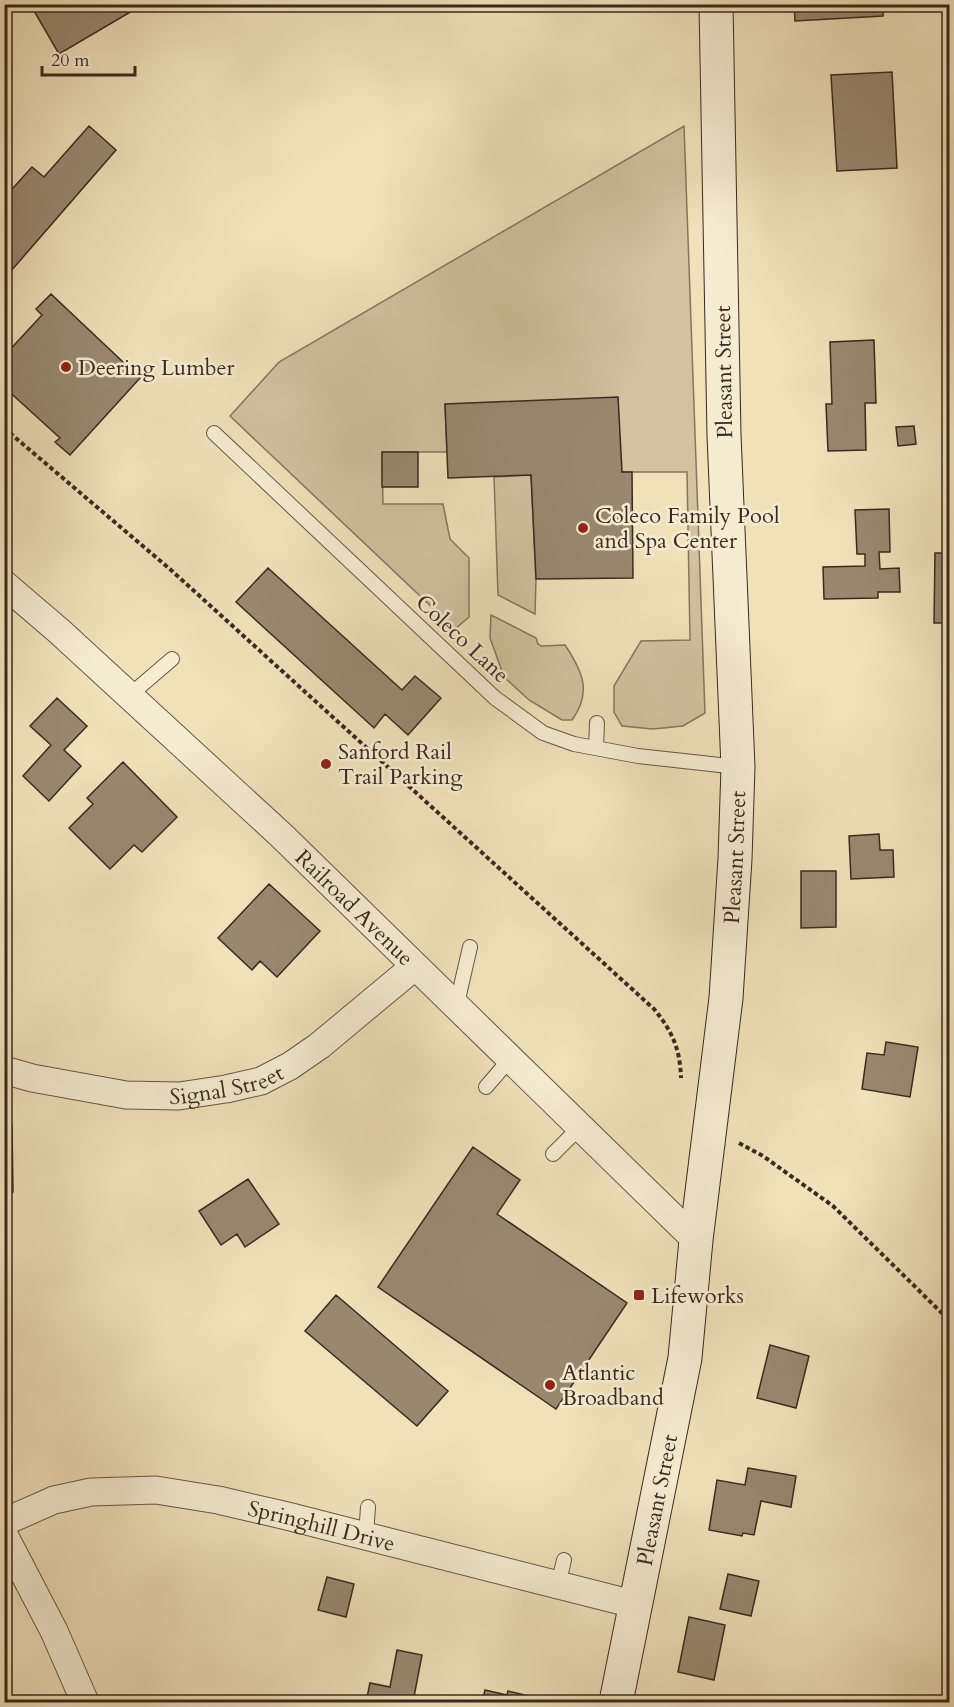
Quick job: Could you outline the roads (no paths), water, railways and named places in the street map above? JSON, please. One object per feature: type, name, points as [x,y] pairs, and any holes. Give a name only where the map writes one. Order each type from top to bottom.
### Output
[{"type":"main road","name":"Pleasant Street","points":[[616,1702],[686,1358],[696,1240],[726,998],[735,859],[738,766],[724,435],[716,4]]},
{"type":"street","name":"Railroad Avenue","points":[[4,584],[130,695],[282,837],[696,1240]]},
{"type":"street","name":"Signal Street","points":[[4,1070],[32,1078],[126,1095],[179,1096],[261,1081],[290,1066],[319,1046],[414,967]]},
{"type":"street","name":"Springhill Drive","points":[[4,1522],[54,1500],[91,1492],[156,1490],[218,1500],[366,1536],[561,1573],[637,1605]]},
{"type":"street","points":[[4,1535],[54,1631],[85,1702]]},
{"type":"lane","name":"Coleco Lane","points":[[214,433],[495,698],[543,733],[574,744],[638,756],[738,766]]},
{"type":"lane","points":[[130,695],[172,659]]},
{"type":"lane","points":[[596,748],[597,723]]},
{"type":"lane","points":[[456,1008],[470,947]]},
{"type":"lane","points":[[486,1087],[510,1059]]},
{"type":"lane","points":[[554,1154],[580,1127]]},
{"type":"lane","points":[[366,1536],[368,1507]]},
{"type":"place","name":"Deering Lumber","points":[[66,367]]},
{"type":"place","name":"Coleco Family Pool and Spa Center","points":[[583,528]]},
{"type":"place","name":"Sanford Rail Trail Parking","points":[[326,764]]},
{"type":"place","name":"Lifeworks","points":[[639,1295]]},
{"type":"place","name":"Atlantic Broadband","points":[[550,1385]]}]
